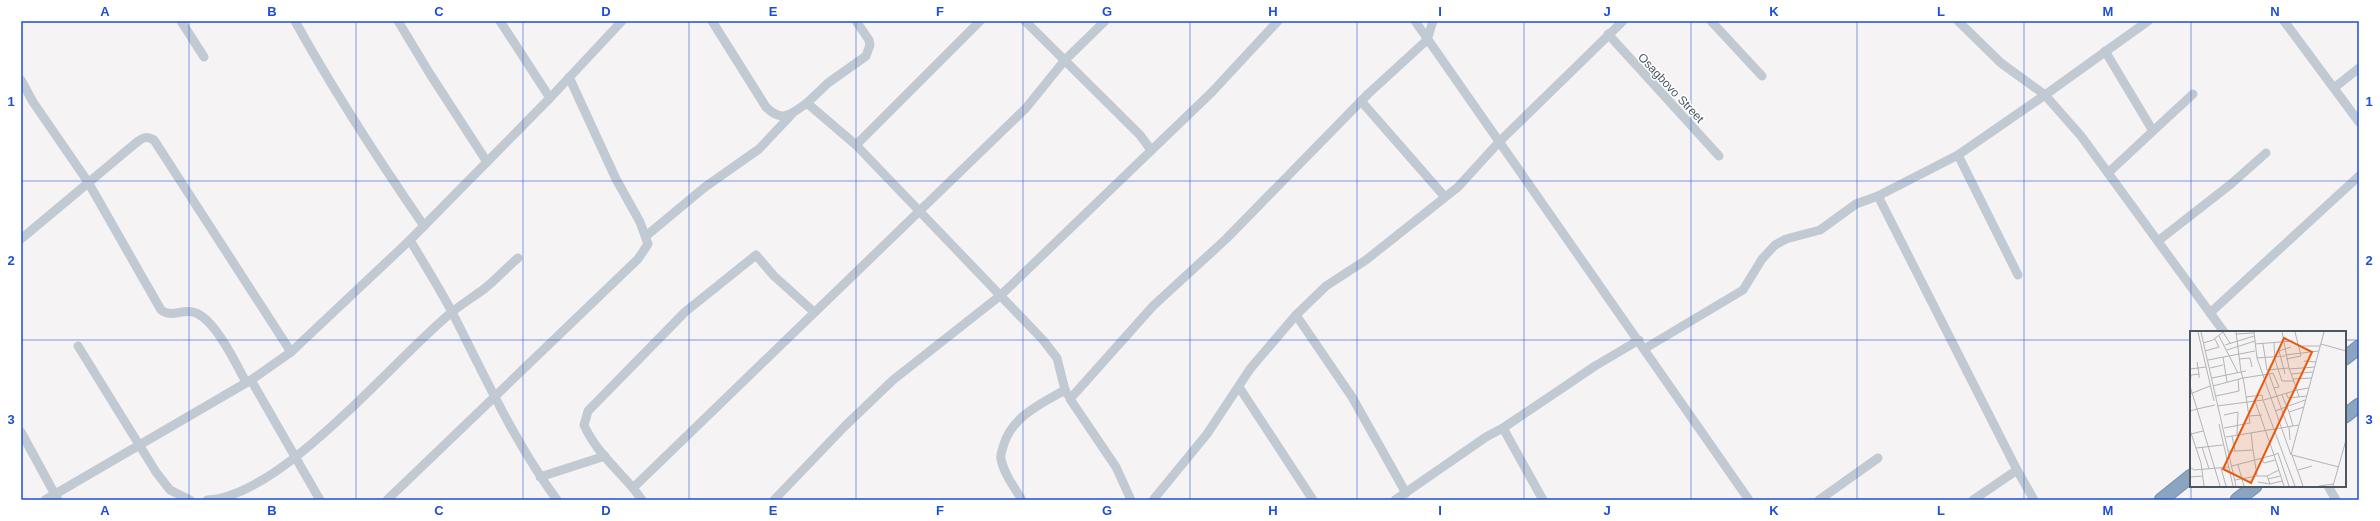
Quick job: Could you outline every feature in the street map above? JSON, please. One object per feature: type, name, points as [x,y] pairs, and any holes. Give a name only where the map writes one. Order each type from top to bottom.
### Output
[{"type":"highway","points":[[2346,357],[2359,347]]},
{"type":"highway","points":[[2346,415],[2359,405]]},
{"type":"highway","points":[[2161,500],[2190,477]]},
{"type":"highway","points":[[2237,500],[2254,487]]},
{"type":"street","points":[[181,21],[204,57]]},
{"type":"street","points":[[295,21],[369,146],[424,226]]},
{"type":"street","points":[[398,21],[430,74],[488,162]]},
{"type":"street","points":[[500,21],[550,98]]},
{"type":"street","points":[[45,500],[56,497],[140,444],[249,381],[291,352],[410,240],[488,162],[622,21]]},
{"type":"street","points":[[712,21],[766,107],[774,114],[782,117],[795,112]]},
{"type":"street","points":[[646,236],[705,187],[759,149],[795,112],[828,83],[866,56],[870,45],[869,40],[856,21]]},
{"type":"street","points":[[856,145],[980,21]]},
{"type":"street","points":[[1025,21],[1140,135],[1151,150]]},
{"type":"street","points":[[633,488],[1026,108],[1064,61],[1105,21]]},
{"type":"street","points":[[774,500],[844,427],[894,380],[1001,295],[1212,92],[1278,21]]},
{"type":"street","points":[[1415,21],[1749,500]]},
{"type":"street","points":[[1070,399],[1153,306],[1226,238],[1361,101],[1427,40],[1433,21]]},
{"type":"street","points":[[1153,500],[1207,434],[1250,369],[1296,315],[1326,286],[1366,260],[1445,197],[1608,34],[1623,21]]},
{"type":"street","points":[[1711,21],[1762,76]]},
{"type":"street","points":[[1958,21],[2001,63],[2045,95],[2081,136],[2223,331]]},
{"type":"street","points":[[1396,500],[1583,374],[1743,290],[1762,259],[1775,246],[1786,238],[1820,230],[1856,204],[1878,196],[1958,155],[2148,21]]},
{"type":"street","points":[[2284,21],[2359,122]]},
{"type":"street","name":"Osagbovo Street","points":[[1608,34],[1719,156]]},
{"type":"street","points":[[2105,51],[2153,131]]},
{"type":"street","points":[[2334,88],[2359,68]]},
{"type":"street","points":[[387,500],[638,259],[648,244],[646,236],[616,180],[569,77]]},
{"type":"street","points":[[21,80],[33,102],[88,182],[161,310],[166,314],[186,312],[196,313],[202,317],[219,336],[249,381],[320,500]]},
{"type":"street","points":[[2108,173],[2193,94]]},
{"type":"street","points":[[1361,101],[1445,197]]},
{"type":"street","points":[[807,103],[856,145],[920,210],[1043,340],[1057,358],[1065,390],[1116,467],[1131,500]]},
{"type":"street","points":[[21,239],[137,142],[144,137],[154,140],[291,352]]},
{"type":"street","points":[[2158,241],[2231,184],[2266,153]]},
{"type":"street","points":[[1958,155],[2018,275]]},
{"type":"street","points":[[2210,313],[2359,176]]},
{"type":"street","points":[[1878,196],[2017,470],[2034,500]]},
{"type":"street","points":[[410,240],[452,312],[494,396],[540,477],[558,500]]},
{"type":"street","points":[[642,500],[605,456],[598,450],[584,425],[588,411],[685,312],[756,255],[774,276],[814,312]]},
{"type":"street","points":[[207,500],[215,500],[242,491],[296,458],[452,312],[485,288],[518,258]]},
{"type":"street","points":[[1296,315],[1352,397],[1406,493]]},
{"type":"street","points":[[78,346],[156,472],[170,490],[190,500]]},
{"type":"street","points":[[1239,386],[1313,500]]},
{"type":"street","points":[[1022,500],[1005,471],[1000,457],[1004,443],[1013,424],[1034,408],[1065,390]]},
{"type":"street","points":[[1503,428],[1543,500]]},
{"type":"street","points":[[21,432],[56,497]]},
{"type":"street","points":[[540,477],[605,456]]},
{"type":"street","points":[[1819,500],[1878,458]]},
{"type":"street","points":[[1973,500],[2017,470]]},
{"type":"street","points":[[2329,487],[2336,500]]}]
